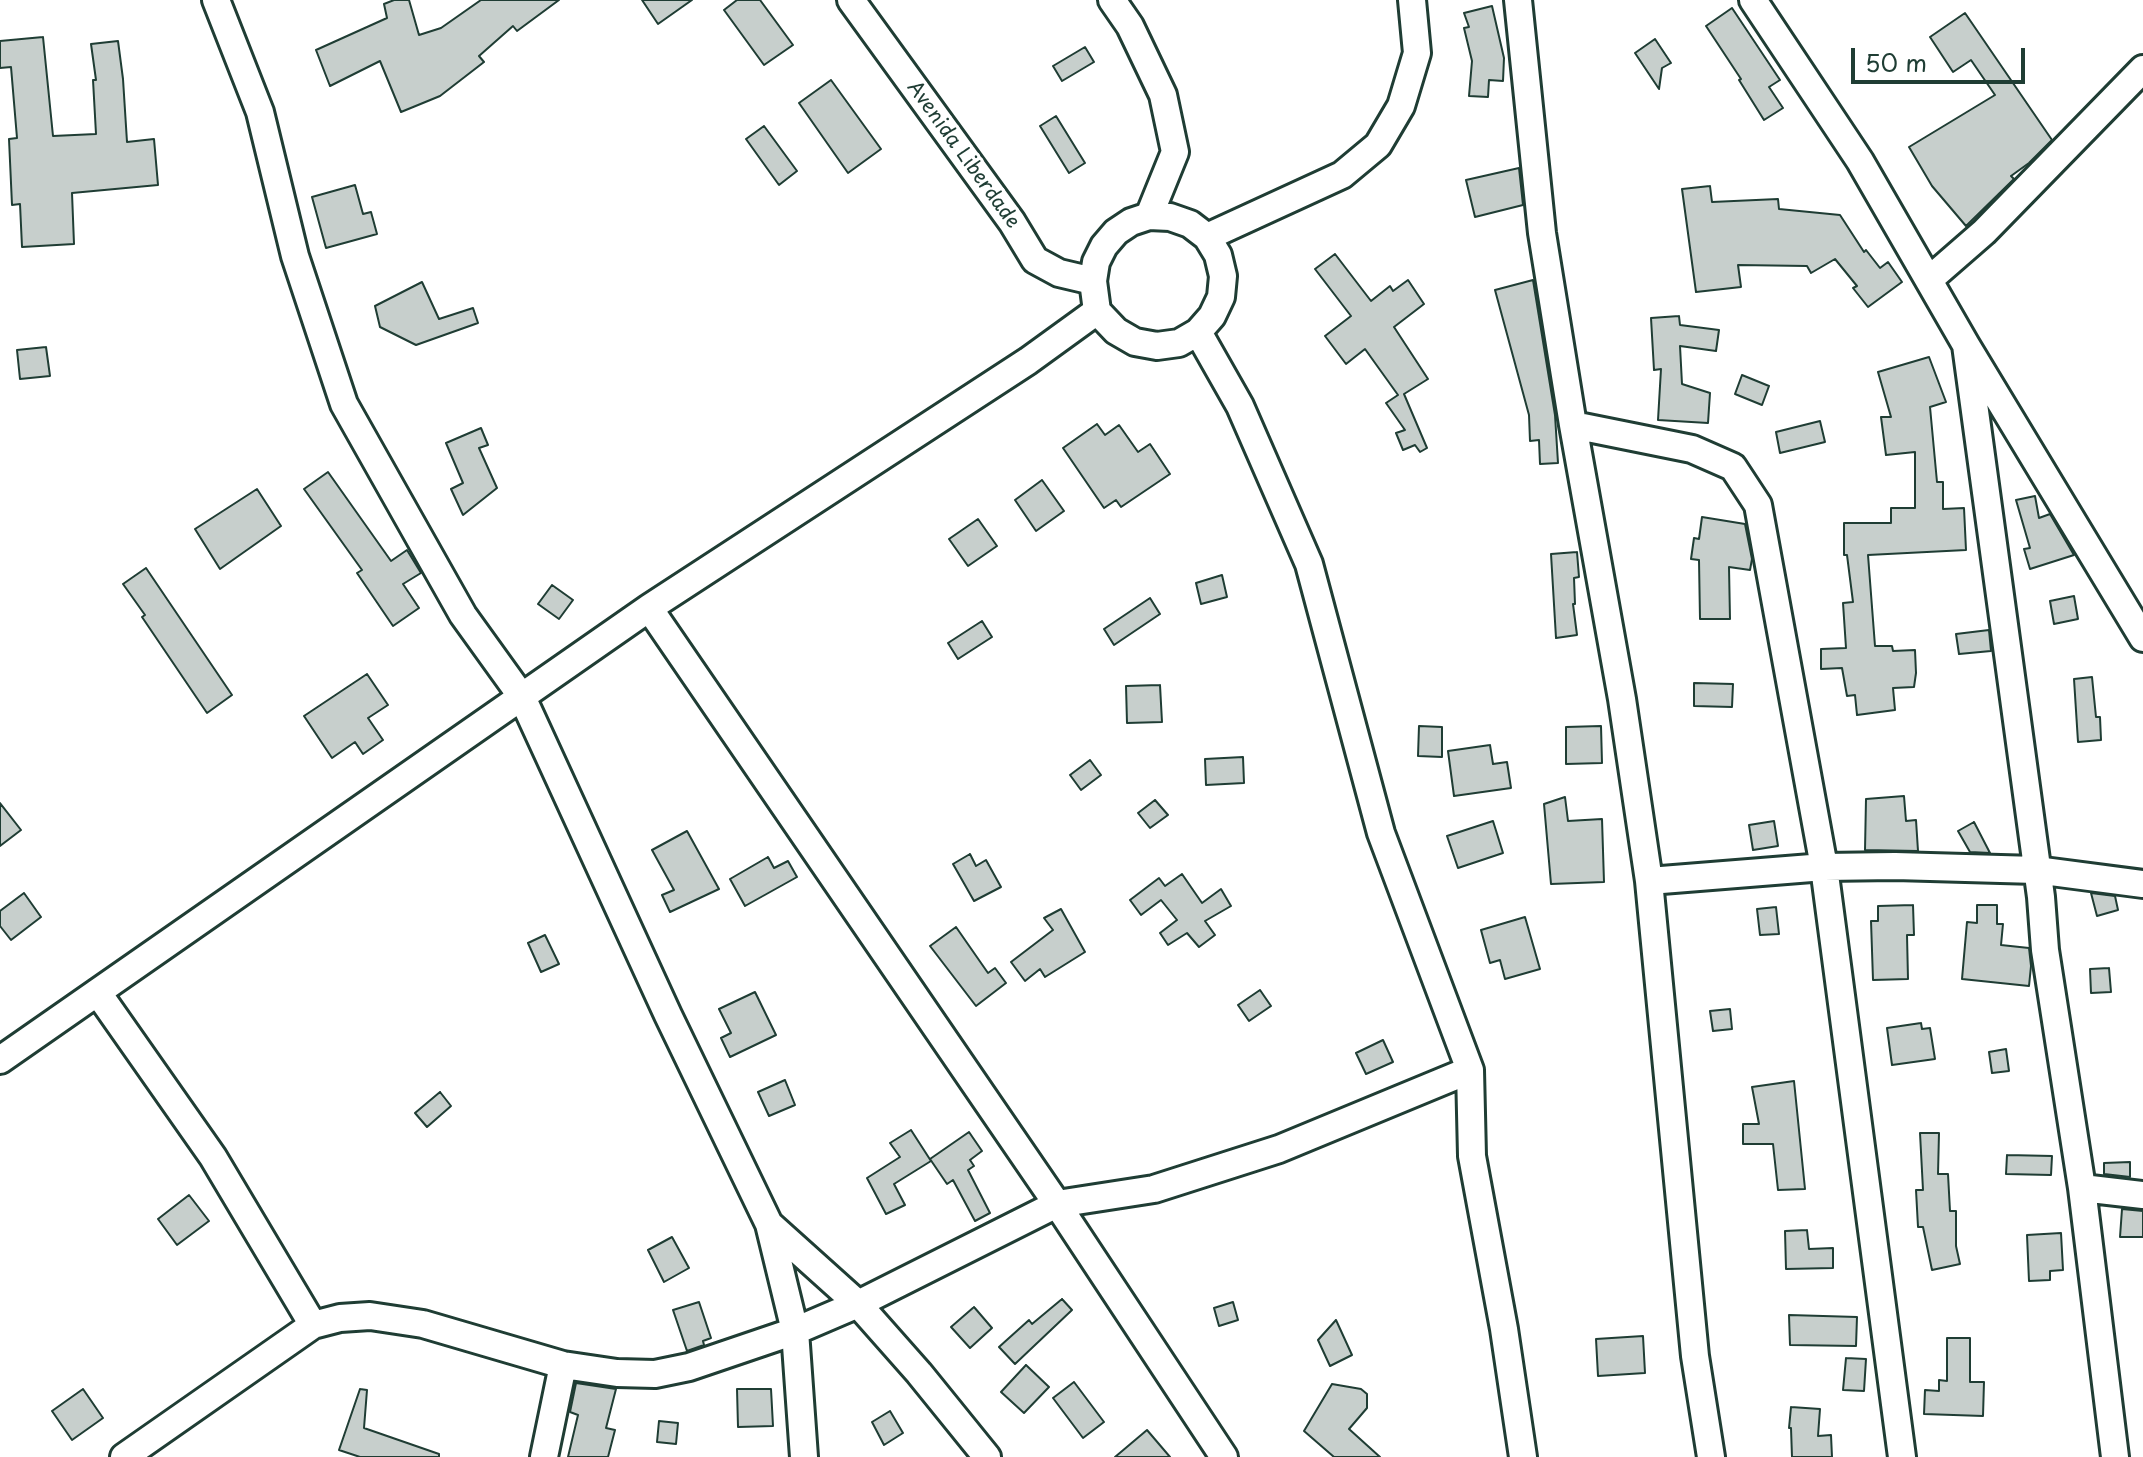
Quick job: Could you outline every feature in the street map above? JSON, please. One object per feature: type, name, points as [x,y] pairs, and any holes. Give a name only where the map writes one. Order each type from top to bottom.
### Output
[{"type":"street","points":[[216,0],[260,112],[295,256],[344,404],[463,615],[522,697],[668,1015],[769,1224],[795,1331],[804,1457]]},
{"type":"street","name":"Avenida Liberdade","points":[[851,0],[1012,222],[1035,260],[1059,273],[1093,281]]},
{"type":"street","points":[[1112,0],[1130,26],[1163,95],[1175,152],[1149,216]]},
{"type":"street","points":[[1207,237],[1342,175],[1378,145],[1401,106],[1417,53],[1412,0]]},
{"type":"street","points":[[1518,0],[1542,233],[1622,699],[1649,881],[1695,1356],[1711,1457]]},
{"type":"street","points":[[1753,0],[1860,161],[1966,345],[2143,638]]},
{"type":"street","points":[[1930,279],[1984,232],[2143,69]]},
{"type":"street","points":[[1149,216],[1170,217],[1190,224],[1207,237],[1218,255],[1223,276],[1217,307],[1198,332],[1179,343],[1157,346],[1135,342],[1116,331],[1097,311],[1093,281],[1096,262],[1116,232],[1131,222],[1149,216]]},
{"type":"street","points":[[0,1060],[649,608],[1028,361],[1097,311]]},
{"type":"street","points":[[1198,332],[1240,406],[1309,564],[1381,833],[1470,1070],[1472,1156],[1504,1329],[1523,1457]]},
{"type":"street","points":[[1966,345],[2045,950],[2082,1188],[2115,1457]]},
{"type":"street","points":[[1573,425],[1692,449],[1733,467],[1758,505],[1824,867],[1902,1457]]},
{"type":"street","points":[[649,608],[1057,1204],[1224,1457]]},
{"type":"street","points":[[1649,881],[1824,867],[1954,866],[2036,870],[2143,884]]},
{"type":"street","points":[[98,993],[213,1157],[313,1325]]},
{"type":"street","points":[[124,1457],[313,1325],[340,1318],[370,1316],[423,1324],[563,1365],[617,1373],[655,1374],[689,1367],[795,1331],[858,1304],[1057,1204],[1154,1189],[1279,1149],[1470,1070]]},
{"type":"street","points":[[2082,1188],[2143,1195]]},
{"type":"street","points":[[769,1224],[858,1304],[987,1457]]},
{"type":"street","points":[[544,1457],[563,1365]]},
{"type":"building","points":[[409,0],[419,35],[441,28],[481,0],[559,0],[517,31],[513,26],[479,56],[484,62],[440,96],[401,112],[380,61],[330,86],[316,50],[387,18],[384,4]]},
{"type":"building","points":[[642,0],[692,0],[658,24]]},
{"type":"building","points":[[737,0],[760,0],[793,45],[764,65],[724,10]]},
{"type":"building","points":[[1492,6],[1504,58],[1503,81],[1489,80],[1488,97],[1469,96],[1472,61],[1464,28],[1469,27],[1464,13]]},
{"type":"building","points":[[1732,8],[1780,80],[1769,87],[1783,108],[1764,120],[1706,26]]},
{"type":"building","points":[[1965,13],[2052,140],[2011,176],[2014,179],[1966,226],[1932,186],[1909,147],[1995,95],[1971,60],[1953,72],[1930,37]]},
{"type":"building","points":[[43,37],[53,136],[96,134],[93,80],[96,80],[91,44],[118,41],[127,142],[154,139],[158,185],[72,193],[74,244],[22,247],[20,204],[12,205],[9,139],[17,138],[11,67],[0,68],[0,41]]},
{"type":"building","points":[[1655,39],[1671,63],[1662,68],[1659,89],[1635,53]]},
{"type":"building","points":[[1085,47],[1094,62],[1062,81],[1053,66]]},
{"type":"building","points":[[831,80],[881,149],[848,173],[799,103]]},
{"type":"building","points":[[1056,116],[1085,163],[1069,173],[1040,126]]},
{"type":"building","points":[[764,126],[797,171],[779,185],[746,139]]},
{"type":"building","points":[[1519,168],[1523,205],[1475,217],[1466,180]]},
{"type":"building","points":[[355,185],[363,214],[371,212],[377,234],[326,248],[312,197]]},
{"type":"building","points":[[1710,186],[1712,202],[1778,199],[1779,209],[1840,215],[1864,252],[1866,250],[1880,268],[1888,262],[1902,282],[1868,307],[1853,288],[1857,286],[1835,259],[1811,273],[1807,266],[1738,265],[1741,287],[1696,292],[1682,189]]},
{"type":"building","points":[[1335,254],[1371,301],[1390,286],[1393,291],[1408,280],[1424,304],[1394,327],[1428,379],[1404,394],[1427,448],[1420,452],[1415,445],[1403,450],[1396,433],[1405,430],[1386,403],[1398,395],[1365,349],[1346,364],[1325,336],[1351,316],[1315,269]]},
{"type":"building","points":[[1533,280],[1555,415],[1558,463],[1540,464],[1539,440],[1530,441],[1529,415],[1495,290]]},
{"type":"building","points":[[422,282],[439,319],[473,308],[478,323],[416,345],[380,327],[375,306]]},
{"type":"building","points":[[1679,316],[1680,325],[1719,330],[1716,351],[1680,346],[1682,384],[1710,393],[1708,423],[1658,420],[1661,369],[1654,370],[1651,318]]},
{"type":"building","points":[[46,347],[50,376],[20,379],[17,350]]},
{"type":"building","points":[[1929,357],[1946,402],[1930,407],[1937,482],[1943,482],[1943,509],[1964,508],[1966,550],[1868,555],[1875,646],[1892,646],[1893,651],[1915,650],[1916,673],[1914,687],[1893,688],[1895,710],[1857,715],[1855,695],[1847,696],[1842,668],[1821,669],[1821,649],[1846,648],[1843,603],[1853,602],[1847,555],[1844,555],[1844,523],[1891,523],[1891,508],[1915,508],[1915,452],[1886,455],[1881,417],[1891,417],[1878,372]]},
{"type":"building","points":[[1742,375],[1769,386],[1762,405],[1735,394]]},
{"type":"building","points":[[1820,421],[1825,442],[1780,453],[1776,432]]},
{"type":"building","points":[[1097,424],[1105,435],[1119,425],[1138,452],[1150,444],[1170,474],[1121,507],[1116,500],[1104,508],[1063,448]]},
{"type":"building","points":[[481,428],[488,445],[479,448],[497,488],[463,515],[451,489],[463,483],[446,443]]},
{"type":"building","points":[[328,472],[391,561],[407,550],[421,573],[403,584],[419,608],[393,626],[357,573],[362,570],[304,489]]},
{"type":"building","points":[[1042,480],[1064,511],[1036,531],[1015,500]]},
{"type":"building","points":[[257,489],[281,526],[220,569],[195,529]]},
{"type":"building","points":[[2035,496],[2039,518],[2050,514],[2074,555],[2030,569],[2024,549],[2030,548],[2016,500]]},
{"type":"building","points":[[1702,517],[1745,524],[1752,559],[1750,570],[1729,567],[1730,619],[1700,619],[1699,560],[1691,559],[1694,538],[1699,539]]},
{"type":"building","points":[[978,519],[997,546],[968,566],[949,539]]},
{"type":"building","points":[[1577,552],[1579,577],[1574,578],[1573,604],[1577,635],[1556,638],[1551,554]]},
{"type":"building","points":[[146,568],[232,695],[207,713],[123,584]]},
{"type":"building","points":[[1222,575],[1227,597],[1201,604],[1196,583]]},
{"type":"building","points":[[552,585],[573,600],[559,619],[538,604]]},
{"type":"building","points":[[2074,596],[2078,619],[2054,624],[2050,601]]},
{"type":"building","points":[[1150,598],[1160,614],[1114,645],[1104,629]]},
{"type":"building","points":[[982,621],[992,637],[958,659],[948,643]]},
{"type":"building","points":[[1989,630],[1991,651],[1959,654],[1956,634]]},
{"type":"building","points":[[367,674],[388,705],[368,718],[383,740],[363,754],[355,742],[332,758],[304,716]]},
{"type":"building","points":[[2092,677],[2101,740],[2078,742],[2074,679]]},
{"type":"building","points":[[1694,683],[1733,684],[1732,707],[1694,706]]},
{"type":"building","points":[[1160,685],[1162,722],[1127,723],[1126,686]]},
{"type":"building","points":[[1419,726],[1442,727],[1442,757],[1418,756]]},
{"type":"building","points":[[1601,726],[1602,763],[1566,764],[1566,727]]},
{"type":"building","points":[[1490,745],[1493,764],[1507,762],[1511,788],[1454,796],[1448,751]]},
{"type":"building","points":[[1243,757],[1244,783],[1206,785],[1205,759]]},
{"type":"building","points":[[1090,760],[1101,775],[1081,790],[1070,775]]},
{"type":"building","points":[[1904,796],[1906,821],[1916,820],[1918,851],[1865,850],[1866,799]]},
{"type":"building","points":[[1565,797],[1568,821],[1602,819],[1604,882],[1551,884],[1544,804]]},
{"type":"building","points":[[1155,800],[1168,815],[1150,828],[1138,813]]},
{"type":"building","points":[[0,803],[21,830],[0,846]]},
{"type":"building","points":[[1493,821],[1503,853],[1458,868],[1447,836]]},
{"type":"building","points":[[1774,821],[1778,846],[1753,850],[1749,825]]},
{"type":"building","points":[[1974,822],[1990,853],[1970,852],[1958,831]]},
{"type":"building","points":[[687,831],[719,889],[670,912],[662,895],[674,890],[652,850]]},
{"type":"building","points":[[970,854],[976,866],[986,860],[1001,887],[974,901],[953,864]]},
{"type":"building","points":[[768,857],[774,868],[788,861],[797,877],[745,906],[730,879]]},
{"type":"building","points":[[1182,874],[1202,903],[1221,889],[1231,906],[1205,921],[1215,935],[1199,947],[1187,933],[1168,945],[1160,933],[1177,920],[1161,900],[1141,915],[1130,900],[1159,878],[1165,886]]},
{"type":"building","points":[[24,893],[41,917],[11,940],[0,926],[0,911]]},
{"type":"building","points":[[2091,893],[2115,896],[2118,910],[2097,916]]},
{"type":"building","points":[[1913,905],[1914,935],[1907,935],[1908,979],[1873,980],[1871,921],[1878,921],[1878,906]]},
{"type":"building","points":[[1977,905],[1997,905],[1997,924],[2003,924],[2001,945],[2029,948],[2029,986],[1962,979],[1967,922],[1977,923]]},
{"type":"building","points":[[1776,907],[1779,934],[1760,935],[1757,909]]},
{"type":"building","points":[[1061,909],[1085,952],[1045,977],[1040,969],[1025,981],[1011,962],[1053,930],[1044,918]]},
{"type":"building","points":[[1525,917],[1540,969],[1505,979],[1500,960],[1490,963],[1481,930]]},
{"type":"building","points":[[956,927],[988,973],[995,968],[1006,983],[976,1006],[930,946]]},
{"type":"building","points":[[545,935],[559,964],[541,972],[528,943]]},
{"type":"building","points":[[2109,968],[2111,992],[2091,993],[2090,969]]},
{"type":"building","points":[[1260,990],[1271,1006],[1249,1021],[1238,1005]]},
{"type":"building","points":[[755,992],[776,1035],[730,1057],[721,1038],[731,1033],[719,1009]]},
{"type":"building","points":[[1730,1009],[1732,1029],[1713,1031],[1710,1011]]},
{"type":"building","points":[[1921,1023],[1922,1029],[1930,1028],[1935,1059],[1892,1065],[1887,1028]]},
{"type":"building","points":[[1383,1040],[1393,1062],[1366,1074],[1356,1053]]},
{"type":"building","points":[[2006,1049],[2009,1071],[1992,1073],[1989,1052]]},
{"type":"building","points":[[785,1080],[795,1105],[769,1116],[758,1092]]},
{"type":"building","points":[[1794,1081],[1805,1189],[1778,1190],[1773,1144],[1743,1144],[1743,1124],[1759,1124],[1752,1087]]},
{"type":"building","points":[[440,1092],[451,1106],[427,1127],[415,1113]]},
{"type":"building","points":[[911,1130],[931,1161],[894,1184],[905,1205],[886,1214],[867,1178],[900,1157],[890,1143]]},
{"type":"building","points":[[969,1132],[982,1151],[970,1160],[974,1166],[968,1170],[990,1213],[975,1221],[953,1180],[947,1184],[930,1159]]},
{"type":"building","points":[[1920,1133],[1939,1133],[1938,1174],[1948,1174],[1950,1211],[1956,1211],[1956,1246],[1960,1264],[1932,1270],[1923,1227],[1918,1227],[1916,1190],[1923,1190]]},
{"type":"building","points":[[2007,1155],[2052,1156],[2051,1175],[2006,1174]]},
{"type":"building","points":[[2130,1162],[2130,1177],[2104,1174],[2104,1163]]},
{"type":"building","points":[[189,1195],[209,1221],[177,1245],[158,1219]]},
{"type":"building","points":[[2122,1209],[2143,1211],[2143,1237],[2120,1237]]},
{"type":"building","points":[[1807,1230],[1809,1249],[1833,1248],[1833,1268],[1786,1269],[1785,1231]]},
{"type":"building","points":[[2061,1233],[2063,1270],[2050,1271],[2050,1280],[2029,1281],[2027,1235]]},
{"type":"building","points":[[672,1237],[689,1268],[664,1282],[648,1250]]},
{"type":"building","points":[[1062,1299],[1072,1310],[1015,1364],[999,1347],[1029,1320],[1032,1324]]},
{"type":"building","points":[[699,1302],[711,1338],[703,1341],[704,1345],[687,1351],[673,1310]]},
{"type":"building","points":[[1233,1302],[1238,1320],[1219,1326],[1214,1308]]},
{"type":"building","points":[[974,1307],[992,1328],[970,1348],[951,1327]]},
{"type":"building","points":[[1789,1315],[1857,1317],[1856,1346],[1790,1345]]},
{"type":"building","points":[[1336,1320],[1352,1355],[1330,1366],[1318,1340]]},
{"type":"building","points":[[1643,1336],[1645,1373],[1598,1376],[1596,1339]]},
{"type":"building","points":[[1947,1338],[1970,1338],[1970,1382],[1984,1382],[1983,1416],[1924,1414],[1925,1390],[1939,1391],[1939,1380],[1947,1381]]},
{"type":"building","points":[[1846,1358],[1866,1359],[1864,1391],[1843,1390]]},
{"type":"building","points":[[1026,1365],[1049,1387],[1024,1413],[1001,1392]]},
{"type":"building","points":[[1074,1382],[1104,1422],[1083,1438],[1053,1398]]},
{"type":"building","points":[[576,1383],[616,1389],[606,1428],[615,1430],[608,1457],[568,1457],[578,1415],[570,1412]]},
{"type":"building","points":[[1332,1384],[1361,1389],[1367,1394],[1367,1408],[1349,1429],[1380,1457],[1334,1457],[1304,1431]]},
{"type":"building","points":[[83,1389],[103,1418],[72,1440],[52,1411]]},
{"type":"building","points":[[360,1389],[367,1390],[364,1428],[439,1454],[439,1457],[360,1457],[339,1450]]},
{"type":"building","points":[[737,1389],[771,1389],[773,1426],[738,1427]]},
{"type":"building","points":[[1791,1407],[1820,1409],[1818,1436],[1831,1435],[1832,1457],[1792,1457],[1789,1428]]},
{"type":"building","points":[[890,1411],[903,1433],[884,1445],[872,1422]]},
{"type":"building","points":[[659,1421],[678,1423],[676,1444],[657,1442]]},
{"type":"building","points":[[1147,1430],[1170,1457],[1115,1457]]}]
